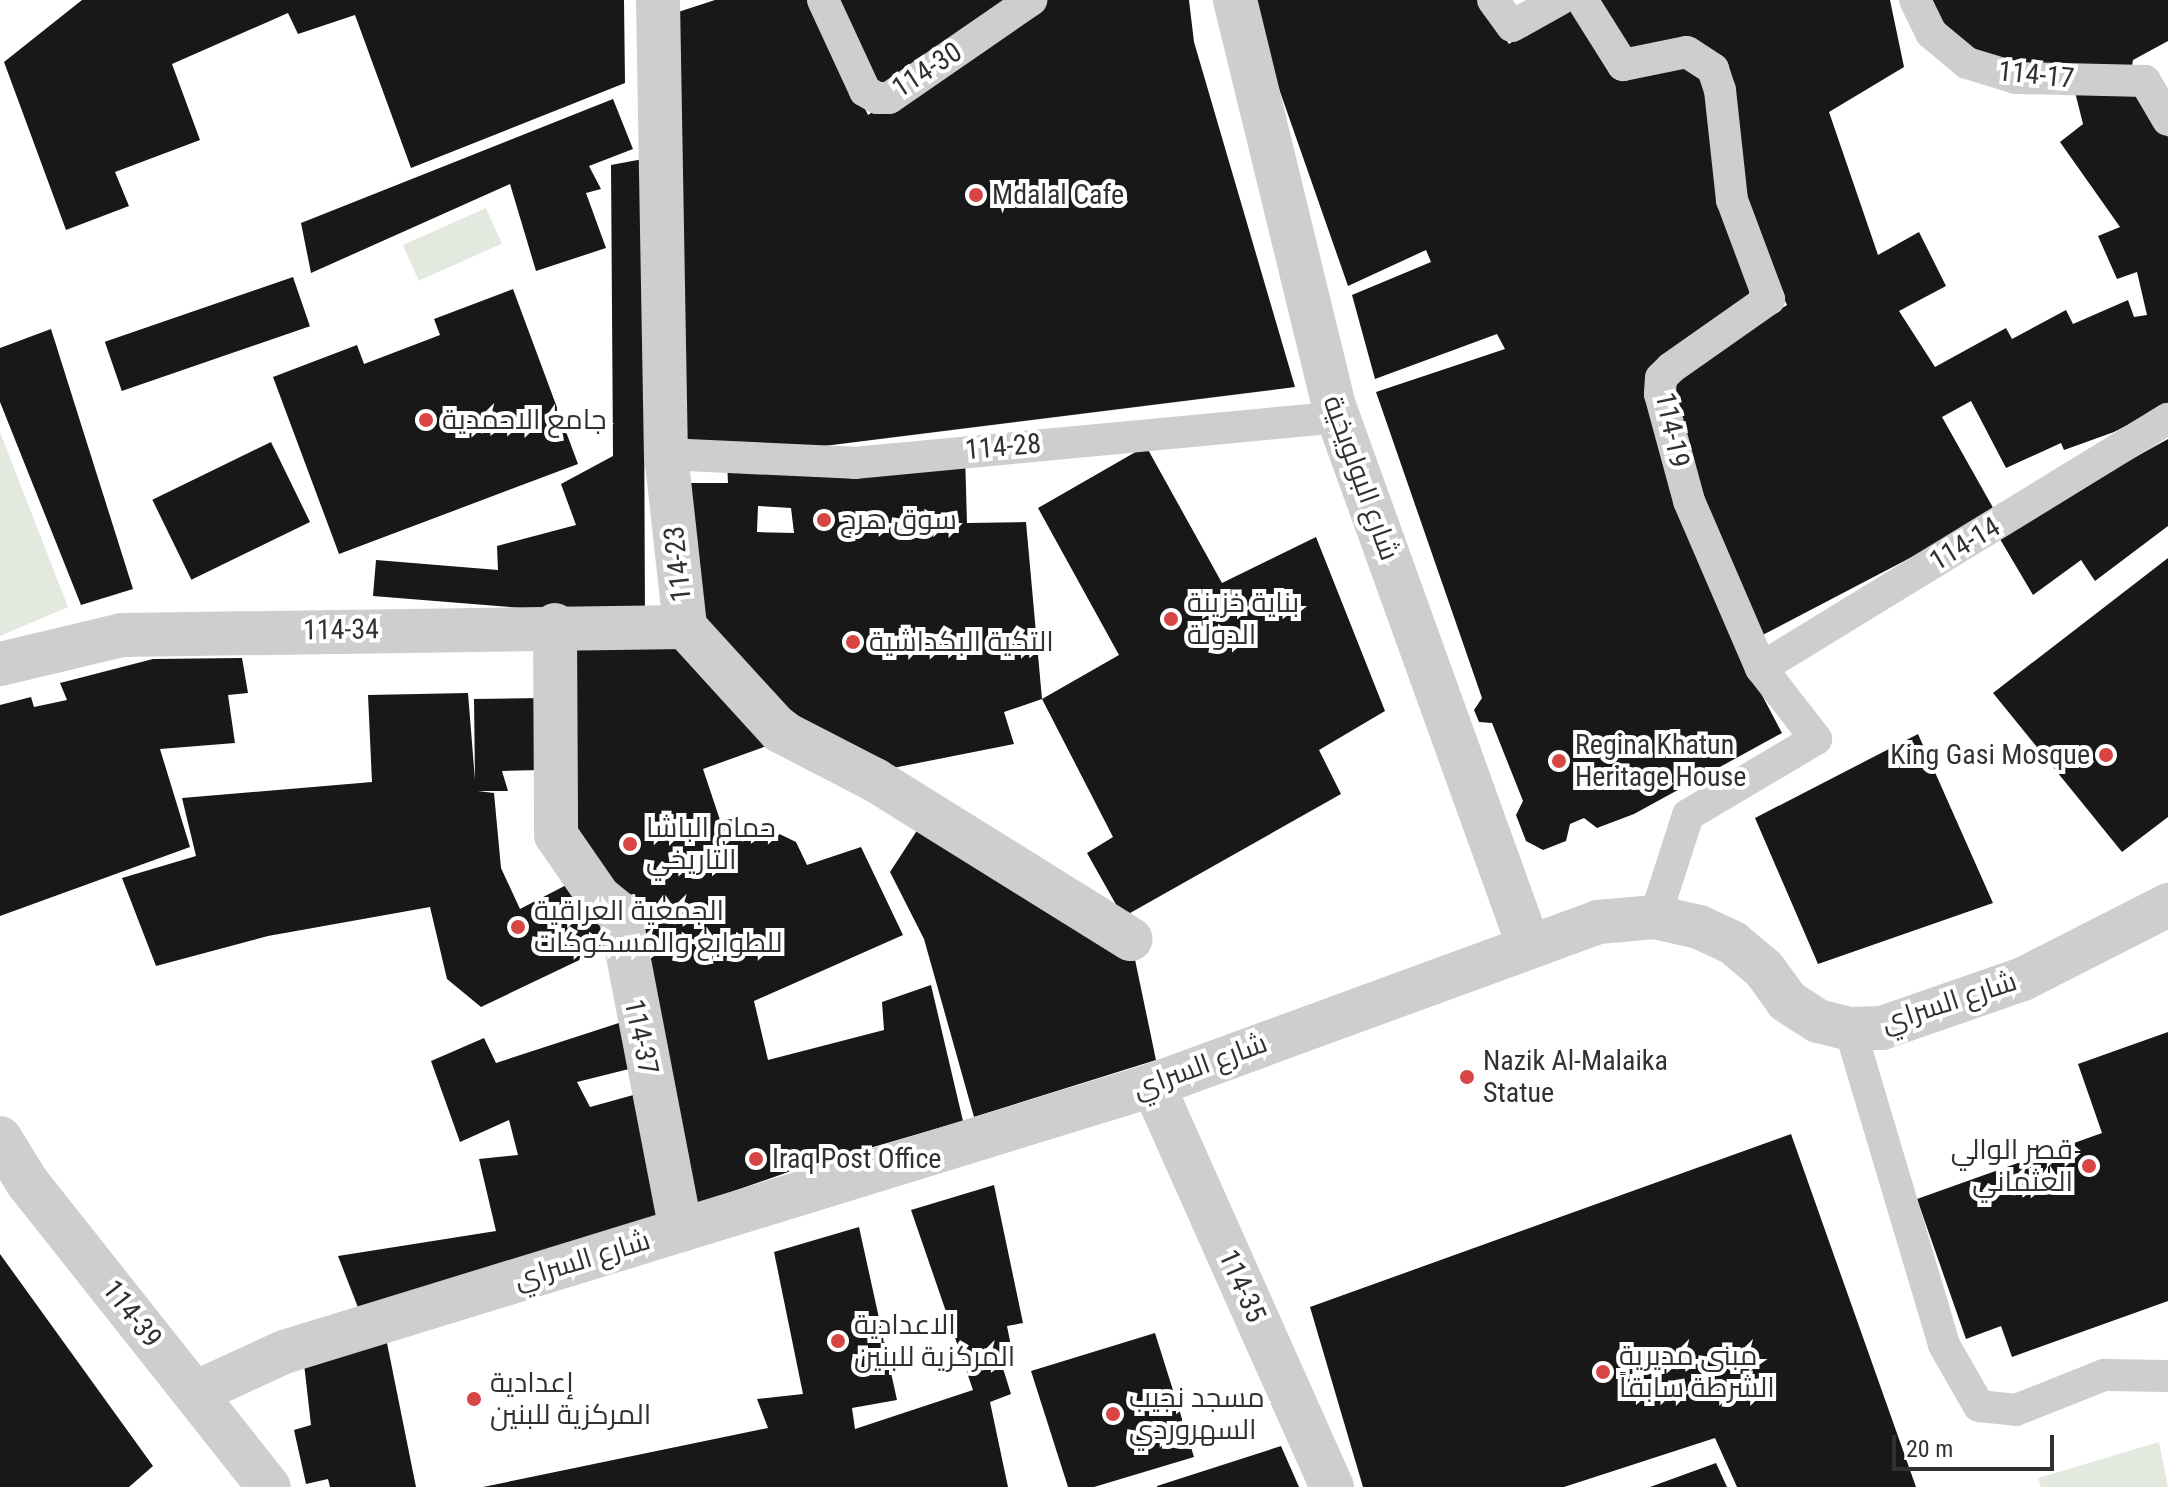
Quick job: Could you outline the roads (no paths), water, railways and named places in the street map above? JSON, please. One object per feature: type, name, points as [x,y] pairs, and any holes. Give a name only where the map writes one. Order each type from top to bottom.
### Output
[{"type":"street","name":"شارع البولويخية","points":[[1235,0],[1324,373],[1528,944]]},
{"type":"street","name":"114-23","points":[[665,2],[666,454],[685,627],[780,731],[875,780],[1130,939]]},
{"type":"street","name":"114-34","points":[[0,664],[122,635],[555,625],[685,627]]},
{"type":"street","name":"114-37","points":[[555,625],[556,835],[599,897],[620,914],[681,1230]]},
{"type":"street","name":"شارع السراي","points":[[197,1392],[284,1352],[1153,1085],[1528,944],[1598,922],[1655,917],[1699,927],[1733,943],[1764,969],[1787,1001],[1818,1021],[1850,1029],[1882,1028],[2023,979],[2168,905]]},
{"type":"street","name":"114-35","points":[[1153,1085],[1332,1487]]},
{"type":"street","name":"114-39","points":[[0,1138],[27,1182],[197,1392],[269,1487]]},
{"type":"lane","name":"114-30","points":[[823,0],[865,91],[877,98],[889,98],[1031,0]]},
{"type":"lane","points":[[1493,0],[1512,26],[1559,0]]},
{"type":"lane","name":"114-19","points":[[1582,0],[1623,65],[1687,52],[1713,69],[1720,90],[1732,200],[1769,299],[1671,368],[1661,378],[1660,394],[1689,501],[1761,668],[1816,739],[1688,815],[1655,917]]},
{"type":"lane","name":"114-17","points":[[1915,0],[1931,33],[1967,63],[2016,78],[2145,81],[2168,120]]},
{"type":"lane","name":"114-28","points":[[666,454],[854,463],[1340,417]]},
{"type":"lane","name":"114-14","points":[[1761,668],[2168,419]]},
{"type":"lane","points":[[1850,1029],[1944,1345],[1979,1406],[2016,1410],[2104,1375],[2168,1376]]},
{"type":"place","name":"Mdalal Cafe","points":[[976,195]]},
{"type":"place","name":"جامع الاحمدية","points":[[426,420]]},
{"type":"place","name":"سوق هرج","points":[[824,520]]},
{"type":"place","name":"بناية خزينة الدولة","points":[[1171,619]]},
{"type":"place","name":"التكية البكداشية","points":[[853,642]]},
{"type":"place","name":"King Gasi Mosque","points":[[2106,755]]},
{"type":"place","name":"Regina Khatun Heritage House","points":[[1559,761]]},
{"type":"place","name":"حمام الباشا التاريخي","points":[[630,844]]},
{"type":"place","name":"الجمعية العراقية للطوابع والمسكوكات","points":[[518,927]]},
{"type":"place","name":"Nazik Al-Malaika Statue","points":[[1467,1077]]},
{"type":"place","name":"Iraq Post Office","points":[[756,1159]]},
{"type":"place","name":"قصر الوالي العثماني","points":[[2089,1166]]},
{"type":"place","name":"الاعدادية المركزية للبنين","points":[[838,1341]]},
{"type":"place","name":"مبنى مديرية الشرطة سابقاً","points":[[1603,1372]]},
{"type":"place","name":"إعدادية المركزية للبنين","points":[[474,1399]]},
{"type":"place","name":"مسجد نجيب السهروردي","points":[[1113,1414]]}]
